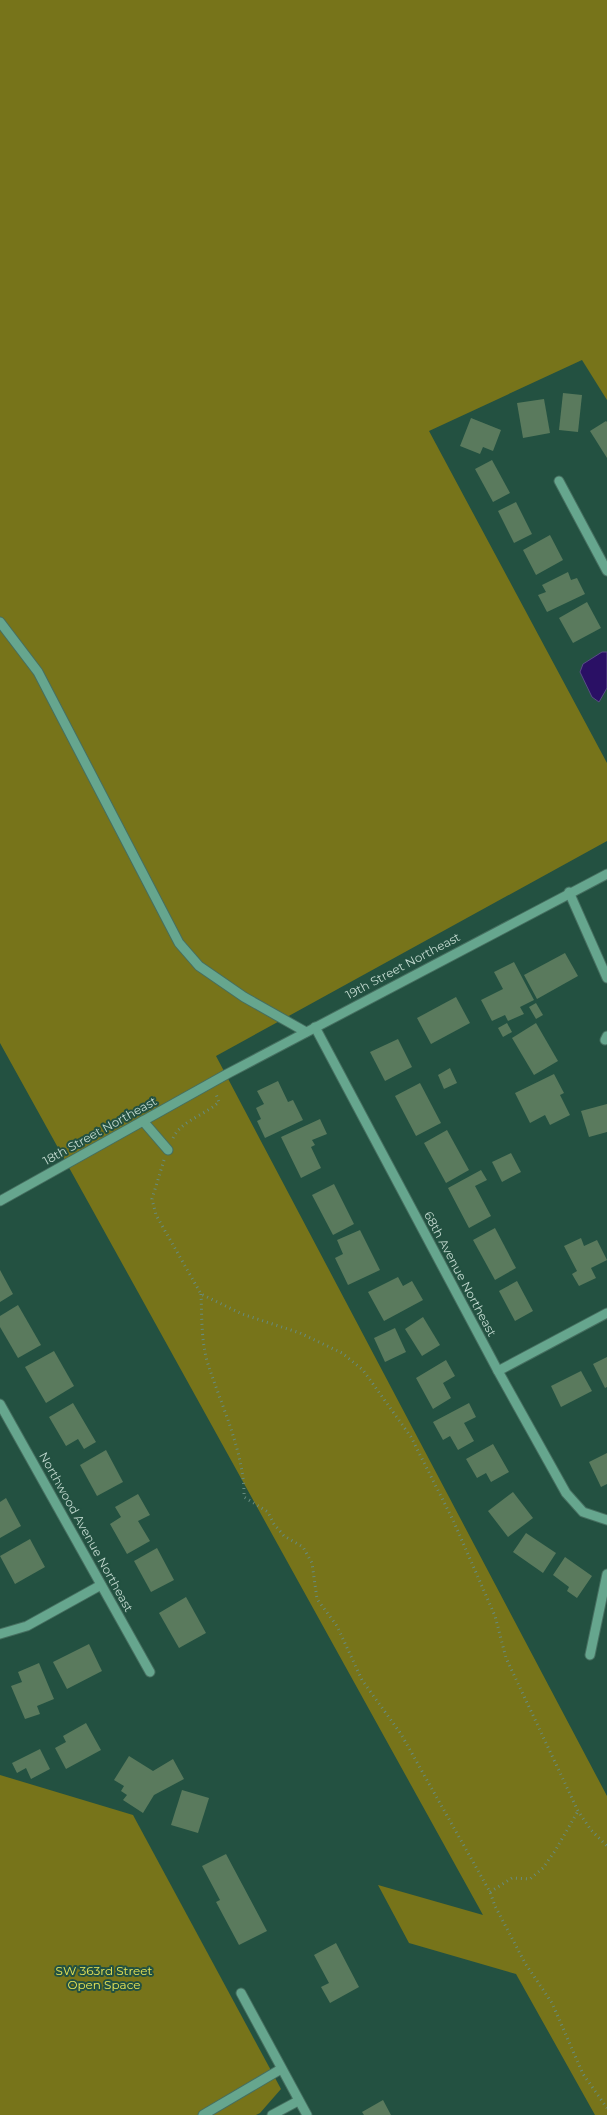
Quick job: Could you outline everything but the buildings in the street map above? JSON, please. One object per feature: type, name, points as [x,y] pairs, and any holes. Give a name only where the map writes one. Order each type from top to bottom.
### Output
[{"type":"street","points":[[559,481],[607,570]]},
{"type":"street","points":[[0,622],[38,672],[179,943],[199,966],[244,997],[306,1032]]},
{"type":"street","name":"19th Street Northeast","points":[[212,1082],[607,874]]},
{"type":"street","points":[[570,892],[607,978]]},
{"type":"street","name":"68th Avenue Northeast","points":[[315,1027],[498,1371],[566,1493],[582,1512],[603,1519]]},
{"type":"street","name":"18th Street Northeast","points":[[0,1201],[212,1082]]},
{"type":"street","points":[[143,1121],[168,1150]]},
{"type":"street","points":[[498,1371],[607,1312]]},
{"type":"street","name":"Northwood Avenue Northeast","points":[[0,1404],[150,1672]]},
{"type":"street","points":[[590,1655],[607,1574]]},
{"type":"street","points":[[0,1634],[27,1626],[101,1585]]},
{"type":"street","points":[[240,1993],[307,2115]]},
{"type":"street","points":[[203,2115],[281,2070]]},
{"type":"street","points":[[272,2115],[298,2101]]},
{"type":"path","points":[[212,1082],[219,1102],[197,1118],[180,1127],[168,1150],[152,1199],[156,1215],[202,1294],[202,1326],[208,1365],[233,1440],[244,1484],[244,1497],[268,1512],[274,1524],[284,1536],[303,1548],[312,1563],[314,1586],[320,1604],[337,1626],[362,1680],[401,1734],[490,1892],[495,1906],[525,1963],[552,2003],[583,2074],[607,2108]]},
{"type":"path","points":[[202,1294],[242,1314],[314,1339],[342,1353],[363,1370],[411,1437],[433,1477],[496,1616],[506,1658],[578,1811],[591,1830],[607,1846]]},
{"type":"path","points":[[490,1892],[512,1878],[530,1879],[543,1868],[578,1811]]},
{"type":"green space","points":[[0,0],[607,0],[607,400],[582,360],[429,431],[607,763],[607,841],[216,1056],[607,1796],[607,2115],[595,2115],[516,1974],[409,1943],[378,1885],[483,1915],[0,1043]]},
{"type":"green space","name":"SW 363rd Street Open Space","points":[[0,1775],[133,1815],[281,2089],[260,2113],[256,2115],[0,2115]]},
{"type":"shaded area","points":[[602,652],[607,652],[607,688],[599,702],[592,697],[580,672],[583,664]]}]
